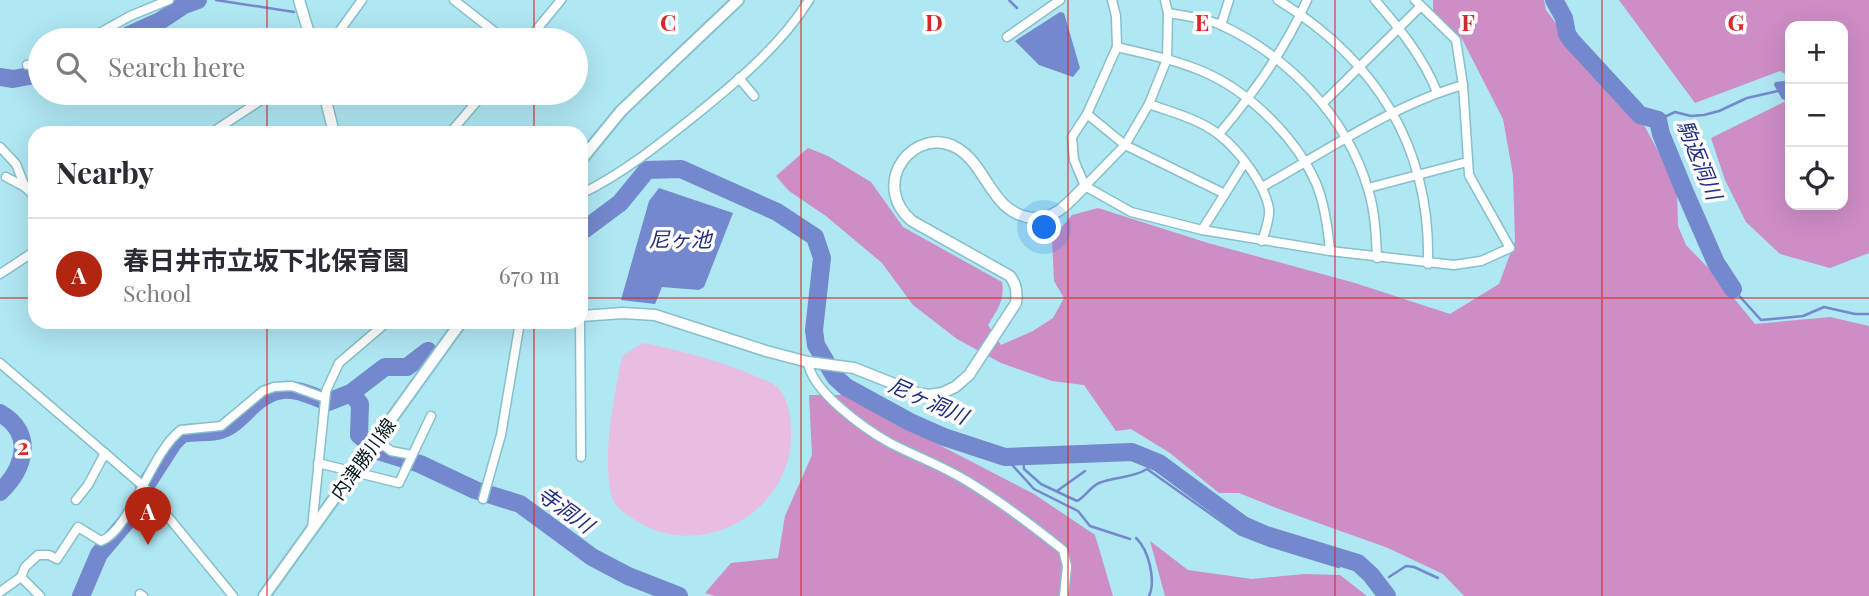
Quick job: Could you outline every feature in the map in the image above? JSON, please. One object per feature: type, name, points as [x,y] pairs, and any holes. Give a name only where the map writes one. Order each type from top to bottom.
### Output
[{"type":"main road","points":[[588,151],[621,111],[738,0]]},
{"type":"main road","name":"内津勝川線","points":[[264,596],[456,329]]},
{"type":"street","points":[[108,28],[169,0]]},
{"type":"street","points":[[299,0],[307,28]]},
{"type":"street","points":[[342,28],[362,0]]},
{"type":"street","points":[[454,0],[490,28]]},
{"type":"street","points":[[538,28],[561,0]]},
{"type":"street","points":[[588,190],[648,154],[739,78],[772,48],[809,0]]},
{"type":"street","points":[[1007,37],[1060,0]]},
{"type":"street","points":[[1112,0],[1116,16],[1117,47],[1087,114],[1072,137],[1074,160],[1085,186],[1131,212],[1202,230],[1377,258],[1454,265],[1481,261],[1510,248],[1469,175],[1463,85],[1456,40],[1418,3],[1360,68],[1323,103]]},
{"type":"street","points":[[588,316],[623,313],[655,315],[766,351],[807,362],[839,365],[865,372],[917,393],[942,393],[955,387],[969,375],[1016,303],[1016,284],[1010,276],[904,214],[894,194],[894,183],[901,161],[921,146],[932,144],[955,147],[969,158],[1009,211],[1034,218],[1058,213],[1125,145],[1149,104],[1167,59],[1168,13],[1165,0]]},
{"type":"street","points":[[1221,25],[1229,0]]},
{"type":"street","points":[[1278,0],[1334,39],[1377,89],[1393,115],[1408,143],[1419,174],[1429,237],[1428,264]]},
{"type":"street","points":[[1219,134],[1248,100],[1277,59],[1307,0]]},
{"type":"street","points":[[1375,0],[1427,68],[1437,92]]},
{"type":"street","points":[[1168,13],[1221,25],[1277,59],[1323,103],[1348,139],[1368,188],[1376,228],[1377,258]]},
{"type":"street","points":[[1117,47],[1167,59],[1207,73],[1248,100],[1282,130],[1317,184],[1327,222],[1330,251]]},
{"type":"street","points":[[739,78],[754,96]]},
{"type":"street","points":[[1262,187],[1437,92],[1463,85]]},
{"type":"street","points":[[1149,104],[1194,121],[1219,134],[1245,162],[1262,187],[1269,212],[1262,241]]},
{"type":"street","points":[[222,126],[254,105]]},
{"type":"street","points":[[327,105],[332,126]]},
{"type":"street","points":[[456,126],[474,105]]},
{"type":"street","points":[[1087,114],[1125,145],[1225,194]]},
{"type":"street","points":[[0,147],[16,164],[25,187]]},
{"type":"street","points":[[1202,230],[1245,162]]},
{"type":"street","points":[[1368,188],[1467,162]]},
{"type":"street","points":[[5,177],[28,190]]},
{"type":"street","points":[[0,274],[28,256]]},
{"type":"street","points":[[311,532],[326,391],[339,363],[379,329]]},
{"type":"street","points":[[483,499],[501,435],[519,329]]},
{"type":"street","points":[[580,329],[581,457]]},
{"type":"street","points":[[807,362],[816,382],[845,411],[887,441],[966,480],[1063,550],[1068,566],[1064,596]]},
{"type":"street","points":[[0,363],[142,485],[233,596]]},
{"type":"street","points":[[0,592],[21,577],[25,567],[38,555],[49,555],[57,559],[78,527],[97,540],[105,540],[122,521],[158,457],[181,430],[221,426],[263,391],[282,385],[302,388],[325,398]]},
{"type":"street","points":[[318,463],[399,483],[431,416]]},
{"type":"street","points":[[377,440],[391,452],[412,455]]},
{"type":"street","points":[[76,500],[88,485],[105,453]]},
{"type":"street","points":[[21,577],[40,596]]},
{"type":"shaded area","points":[[1433,0],[1544,0],[1546,10],[1594,74],[1645,127],[1677,186],[1678,226],[1686,245],[1715,275],[1755,324],[1830,317],[1869,326],[1869,596],[1464,596],[1443,574],[1388,548],[1239,493],[1219,493],[1170,453],[1131,429],[1116,431],[1084,385],[1052,381],[1001,363],[957,339],[913,305],[882,263],[826,216],[789,191],[776,176],[808,148],[828,156],[871,182],[903,227],[1002,282],[1001,300],[988,325],[1001,345],[1033,331],[1053,318],[1064,298],[1054,281],[1052,239],[1072,215],[1098,208],[1208,243],[1355,283],[1450,314],[1499,284],[1515,241],[1513,175],[1503,119],[1461,37],[1433,13]]},
{"type":"shaded area","points":[[1619,0],[1869,0],[1869,253],[1830,268],[1780,254],[1746,222],[1725,180],[1711,138],[1785,101],[1785,210],[1848,210],[1848,21],[1785,21],[1785,74],[1780,71],[1695,103]]},
{"type":"shaded area","points":[[643,343],[700,356],[741,370],[773,384],[785,398],[791,428],[787,462],[776,486],[759,507],[738,522],[714,532],[687,536],[661,532],[635,520],[614,502],[608,461],[616,388],[622,356]]},
{"type":"shaded area","points":[[809,395],[843,395],[1034,494],[1095,535],[1113,596],[715,596],[705,593],[731,563],[778,558],[785,516],[812,455]]},
{"type":"shaded area","points":[[1150,541],[1188,570],[1252,579],[1304,574],[1340,575],[1367,596],[1165,596]]},
{"type":"water","points":[[1060,12],[1064,13],[1080,68],[1073,77],[1039,65],[1015,41]]},
{"type":"water","points":[[1785,81],[1785,100],[1774,85],[1775,82]]},
{"type":"water","name":"尼ヶ池","points":[[659,188],[733,213],[704,287],[699,290],[662,287],[655,304],[621,300],[649,201]]},
{"type":"waterway","points":[[145,28],[198,0]]},
{"type":"waterway","points":[[216,0],[294,12]]},
{"type":"waterway","points":[[1009,0],[1017,8]]},
{"type":"waterway","name":"駒返洞川","points":[[1554,0],[1564,18],[1571,40],[1640,115],[1658,120],[1661,134],[1716,263],[1733,289]]},
{"type":"waterway","points":[[0,77],[13,79],[28,76]]},
{"type":"waterway","points":[[1658,120],[1675,112],[1691,116],[1704,115],[1747,98],[1778,91]]},
{"type":"waterway","name":"尼ヶ洞川","points":[[588,227],[620,203],[647,170],[681,169],[777,212],[815,237],[822,258],[814,330],[816,345],[835,377],[846,387],[944,437],[1005,457],[1132,452],[1159,463],[1243,525],[1266,535],[1358,563],[1387,596]]},
{"type":"waterway","points":[[1733,289],[1761,320],[1803,316],[1824,307],[1855,314],[1869,314]]},
{"type":"waterway","name":"尼ヶ洞川","points":[[144,488],[173,443],[182,434],[226,428],[261,399],[279,391],[297,391],[328,402],[351,393],[385,367],[407,367],[428,351]]},
{"type":"waterway","name":"寺洞川","points":[[351,393],[360,404],[359,435],[365,440]]},
{"type":"waterway","points":[[0,413],[11,421],[22,440],[20,462],[9,483],[0,492]]},
{"type":"waterway","name":"寺洞川","points":[[381,452],[420,464],[475,490],[520,504],[592,557],[628,576],[679,596]]},
{"type":"waterway","points":[[1005,457],[1034,489],[1078,511],[1090,526],[1130,539]]},
{"type":"waterway","points":[[1023,457],[1024,469],[1041,484],[1077,501],[1099,483],[1147,469],[1239,534],[1339,567]]},
{"type":"waterway","points":[[1057,491],[1085,471]]},
{"type":"waterway","name":"尼ヶ洞川","points":[[81,596],[99,554],[126,522]]},
{"type":"waterway","points":[[1136,538],[1141,543],[1150,566],[1152,582],[1149,596]]},
{"type":"waterway","points":[[1389,577],[1406,566],[1438,578]]},
{"type":"place","name":"春日井市立坂下北保育園","points":[[148,545]]}]
